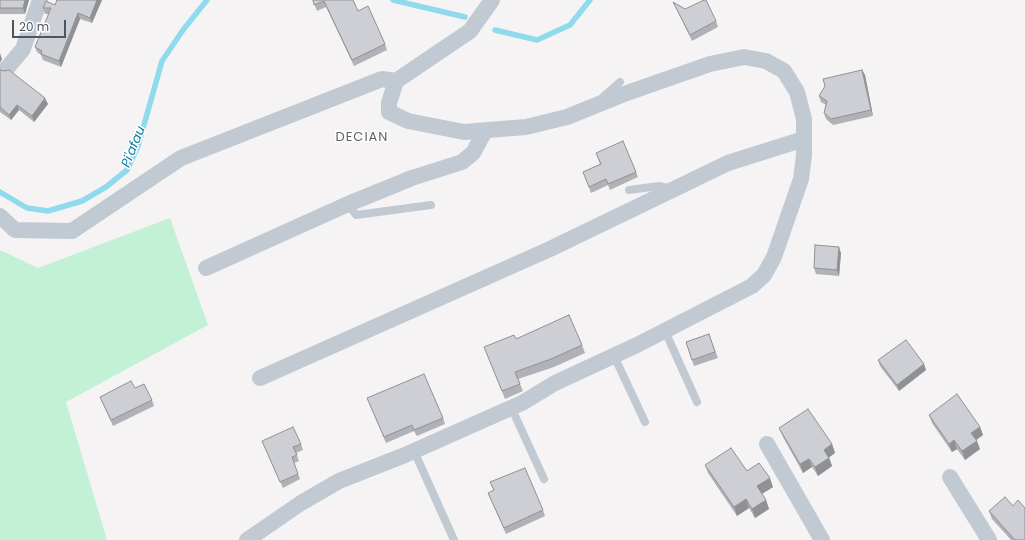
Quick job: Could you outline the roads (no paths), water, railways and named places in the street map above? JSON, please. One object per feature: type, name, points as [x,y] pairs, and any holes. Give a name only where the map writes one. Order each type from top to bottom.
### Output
[{"type":"street","points":[[7,68],[23,49],[40,0]]},
{"type":"street","points":[[248,540],[339,480],[414,451],[511,407],[555,383],[614,356],[752,286],[764,275],[774,257],[801,179],[804,119],[797,92],[784,71],[766,61],[744,57],[710,64],[567,117],[532,125],[464,132],[408,121],[389,112],[389,103],[396,81],[470,32],[492,0]]},
{"type":"street","points":[[0,216],[15,230],[72,231],[181,158],[382,79],[396,81]]},
{"type":"street","points":[[206,268],[348,204],[412,178],[462,162],[473,153],[485,131]]},
{"type":"street","points":[[260,378],[522,262],[728,164],[804,139]]},
{"type":"street","points":[[767,444],[822,540]]},
{"type":"street","points":[[950,477],[989,540]]},
{"type":"lane","points":[[590,108],[620,82]]},
{"type":"lane","points":[[629,190],[659,186],[675,190]]},
{"type":"lane","points":[[348,204],[356,215],[431,205]]},
{"type":"lane","points":[[665,330],[697,402]]},
{"type":"lane","points":[[614,356],[645,422]]},
{"type":"lane","points":[[511,407],[544,479]]},
{"type":"lane","points":[[414,451],[454,540]]},
{"type":"waterway","name":"Pi'afau","points":[[0,192],[27,208],[48,211],[82,201],[106,187],[127,170],[138,146],[162,61],[183,30],[207,0]]},
{"type":"waterway","name":"Pi'afau","points":[[393,0],[465,17]]},
{"type":"waterway","name":"Pi'afau","points":[[495,30],[537,40],[570,25],[590,0]]},
{"type":"district","name":"DECIAN","points":[[362,138]]}]
